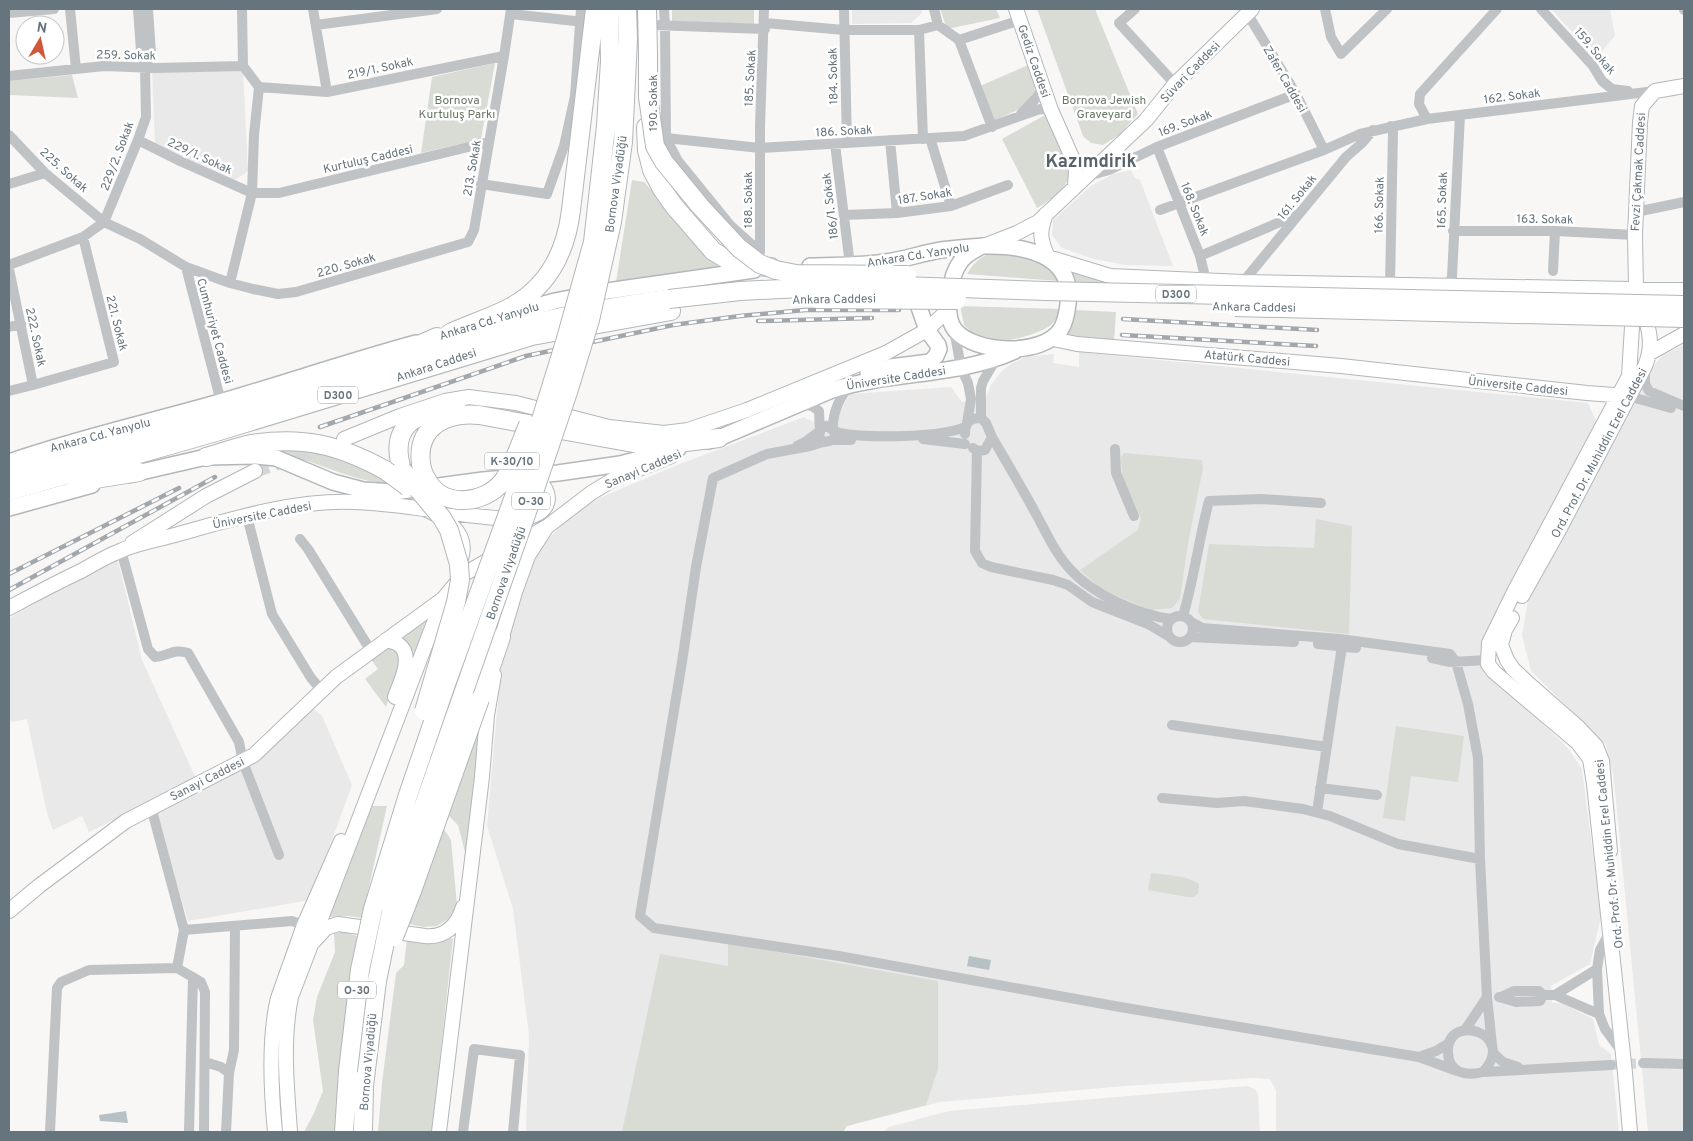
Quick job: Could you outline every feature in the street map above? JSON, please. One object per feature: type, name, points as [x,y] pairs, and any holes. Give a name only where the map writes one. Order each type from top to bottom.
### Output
[{"type":"highway","points":[[278,398],[422,344],[511,307],[532,293],[547,276],[563,247],[569,229],[595,9]]},
{"type":"highway","name":"Bornova Viyadüğü","points":[[344,1132],[348,1071],[360,970],[373,909],[408,795],[446,684],[536,436],[593,242],[606,126],[610,61],[609,9]]},
{"type":"highway","name":"Bornova Viyadüğü","points":[[362,1132],[364,1086],[377,981],[394,898],[415,830],[568,392],[590,320],[612,222],[623,142],[627,9]]},
{"type":"highway","points":[[647,9],[647,150],[652,170],[666,195],[712,251],[731,262],[741,265],[781,267]]},
{"type":"highway","points":[[648,97],[655,146],[664,162],[700,206],[739,248],[760,264],[796,274],[923,275],[1004,283],[1046,291]]},
{"type":"highway","name":"Ankara Caddesi","points":[[9,491],[216,432],[532,336],[740,291],[842,286],[901,286],[1046,291],[1683,294]]},
{"type":"highway","name":"Ankara Caddesi","points":[[9,476],[120,442],[404,363],[478,338],[616,306],[839,299],[1684,318]]},
{"type":"highway","name":"K-30/10","points":[[565,342],[504,480],[485,496],[472,500],[456,500],[446,497],[430,484],[425,478],[421,464],[421,448],[429,430],[449,416],[479,415],[632,443],[661,445],[719,438]]},
{"type":"highway","points":[[394,470],[403,430],[417,417],[447,407],[465,404],[609,427]]},
{"type":"highway","points":[[206,457],[250,444],[290,440],[322,444],[339,448],[394,470],[423,504]]},
{"type":"highway","points":[[9,466],[120,442]]},
{"type":"highway","points":[[9,499],[87,480],[139,472]]},
{"type":"highway","name":"O-30","points":[[373,909],[402,784],[445,643],[460,580],[456,548],[449,530],[442,518],[423,504]]},
{"type":"highway","points":[[377,981],[412,891],[501,637]]},
{"type":"main road","name":"Süvari Caddesi","points":[[1080,182],[1146,120],[1175,84],[1247,10]]},
{"type":"main road","name":"Gediz Caddesi","points":[[1020,12],[1051,110],[1075,164],[1080,182]]},
{"type":"main road","name":"Gediz Caddesi","points":[[1020,12],[1083,160],[1086,171],[1080,182]]},
{"type":"main road","points":[[1655,91],[1684,86]]},
{"type":"main road","name":"Fevzi Çakmak Caddesi","points":[[1636,288],[1635,235],[1642,106],[1655,91]]},
{"type":"main road","points":[[982,246],[1008,246],[1048,257],[1066,276],[1069,296],[1066,318],[1062,329],[1053,339],[1020,349],[997,349],[963,337],[954,329],[949,309],[952,279],[957,267],[967,255],[982,246],[1031,226],[1080,182]]},
{"type":"main road","points":[[1046,214],[1042,227],[1042,242],[1048,257]]},
{"type":"main road","name":"Ankara Cd. Yanyolu","points":[[9,462],[221,402],[555,300],[731,273],[781,267],[886,262],[941,250],[982,246]]},
{"type":"main road","name":"Ankara Caddesi","points":[[1048,257],[1110,276],[1244,282],[1636,288],[1683,294]]},
{"type":"main road","points":[[852,384],[860,377],[878,370],[930,362],[936,356],[939,349],[936,341],[924,332],[907,270],[886,262]]},
{"type":"main road","name":"Ord. Prof. Dr. Muhiddin Erel Caddesi","points":[[1630,1132],[1590,759],[1578,743],[1489,660],[1489,643],[1602,426],[1648,359],[1650,337],[1641,297],[1636,288]]},
{"type":"main road","name":"Ord. Prof. Dr. Muhiddin Erel Caddesi","points":[[1636,288],[1629,376],[1624,395],[1564,522],[1505,630],[1501,645],[1513,669],[1578,727],[1596,746],[1602,760],[1623,998],[1638,1132]]},
{"type":"main road","points":[[344,439],[400,416],[446,401],[469,397],[516,403],[609,427],[664,433],[688,430],[747,410],[886,353],[924,332],[949,309]]},
{"type":"main road","points":[[1648,359],[1684,334]]},
{"type":"main road","name":"Atatürk Caddesi","points":[[1053,339],[1077,344],[1341,366],[1442,378]]},
{"type":"main road","name":"Üniversite Caddesi","points":[[139,472],[206,457],[256,456],[276,458],[333,482],[371,490],[394,492],[620,464],[719,438],[832,390],[852,384],[961,368],[995,361],[1020,349]]},
{"type":"main road","name":"Üniversite Caddesi","points":[[1442,378],[1594,394],[1624,395]]},
{"type":"main road","points":[[1594,394],[1602,402],[1605,409],[1602,426]]},
{"type":"main road","name":"Sanayi Caddesi","points":[[548,526],[591,492],[614,479],[719,438]]},
{"type":"main road","points":[[121,550],[206,496],[255,471]]},
{"type":"main road","points":[[9,508],[139,472]]},
{"type":"main road","name":"Üniversite Caddesi","points":[[9,608],[121,550],[208,526],[288,507],[338,502],[423,504],[495,519],[516,520],[528,518],[544,509],[548,503],[548,496],[542,483],[526,476]]},
{"type":"main road","points":[[290,1132],[285,1066],[285,1030],[291,997],[443,599],[455,576],[462,556],[461,540],[456,529],[448,521],[423,504]]},
{"type":"main road","points":[[443,599],[464,574],[548,526]]},
{"type":"main road","points":[[439,1132],[488,716],[501,637],[528,556],[548,526]]},
{"type":"main road","name":"Sanayi Caddesi","points":[[9,911],[39,886],[126,821],[254,755],[322,691],[371,651],[443,599]]},
{"type":"main road","points":[[275,1132],[272,1039],[275,1011],[304,925],[346,830],[405,669],[405,652],[399,645],[386,640]]},
{"type":"main road","points":[[1489,660],[1506,657]]},
{"type":"main road","points":[[308,950],[320,933],[326,928],[338,924],[432,937],[444,934],[456,923],[469,887]]},
{"type":"street","points":[[9,13],[54,9]]},
{"type":"street","points":[[70,9],[76,69]]},
{"type":"street","points":[[138,9],[140,52],[145,68]]},
{"type":"street","points":[[145,68],[151,53],[148,9]]},
{"type":"street","points":[[9,267],[83,237],[104,222],[140,239],[186,267],[230,283],[252,194],[254,135],[259,87],[243,66],[242,9]]},
{"type":"street","points":[[313,9],[327,92]]},
{"type":"street","points":[[316,26],[386,13],[437,9]]},
{"type":"street","points":[[482,184],[548,194],[564,146],[574,96],[581,9]]},
{"type":"street","name":"190. Sokak","points":[[664,9],[666,138],[678,161],[730,226],[760,252]]},
{"type":"street","name":"185. Sokak","points":[[760,148],[764,9]]},
{"type":"street","name":"184. Sokak","points":[[844,9],[847,143]]},
{"type":"street","points":[[934,9],[938,25],[959,40],[992,127]]},
{"type":"street","points":[[1135,9],[1119,23],[1175,84]]},
{"type":"street","points":[[1325,9],[1331,37],[1340,54],[1387,9]]},
{"type":"street","points":[[1427,119],[1419,104],[1420,94],[1497,9]]},
{"type":"street","name":"159. Sokak","points":[[1541,9],[1593,66],[1602,81],[1612,89],[1638,93]]},
{"type":"street","name":"Zafer Caddesi","points":[[1247,10],[1296,94],[1324,150]]},
{"type":"street","points":[[511,11],[580,22],[665,26],[765,26],[844,30],[919,30],[938,25]]},
{"type":"street","name":"213. Sokak","points":[[468,242],[474,230],[511,11]]},
{"type":"street","points":[[959,40],[1020,12]]},
{"type":"street","points":[[919,30],[926,138],[951,206]]},
{"type":"street","name":"219/1. Sokak","points":[[259,87],[327,92],[504,56]]},
{"type":"street","name":"259. Sokak","points":[[9,76],[104,66],[145,68],[243,66]]},
{"type":"street","name":"229/2. Sokak","points":[[104,222],[146,117],[145,68]]},
{"type":"street","name":"186. Sokak","points":[[1021,115],[1039,95],[1043,85]]},
{"type":"street","name":"162. Sokak","points":[[1160,210],[1373,130],[1427,119],[1655,91]]},
{"type":"street","name":"169. Sokak","points":[[1080,182],[1157,147],[1296,94]]},
{"type":"street","name":"186. Sokak","points":[[666,138],[760,148],[964,136],[1040,108],[1051,110]]},
{"type":"street","name":"165. Sokak","points":[[1448,286],[1452,277],[1460,115]]},
{"type":"street","name":"166. Sokak","points":[[1390,285],[1393,131],[1391,126]]},
{"type":"street","name":"161. Sokak","points":[[1244,282],[1346,157],[1373,130]]},
{"type":"street","name":"225. Sokak","points":[[9,135],[45,173],[104,222]]},
{"type":"street","name":"229/1. Sokak","points":[[138,140],[252,194]]},
{"type":"street","points":[[890,140],[897,213]]},
{"type":"street","name":"Kurtuluş Caddesi","points":[[252,194],[279,192],[489,142]]},
{"type":"street","name":"186/1. Sokak","points":[[835,144],[850,265]]},
{"type":"street","name":"168. Sokak","points":[[1157,147],[1200,256],[1206,281]]},
{"type":"street","name":"188. Sokak","points":[[760,148],[760,252]]},
{"type":"street","points":[[9,184],[45,173]]},
{"type":"street","name":"187. Sokak","points":[[844,215],[897,213],[951,206],[1008,185]]},
{"type":"street","points":[[1636,212],[1684,202]]},
{"type":"street","points":[[1200,256],[1300,214]]},
{"type":"street","name":"163. Sokak","points":[[1454,231],[1555,231],[1635,235]]},
{"type":"street","points":[[1553,271],[1555,231]]},
{"type":"street","name":"221. Sokak","points":[[33,385],[114,362],[83,237]]},
{"type":"street","name":"220. Sokak","points":[[230,283],[278,294],[296,292],[468,242]]},
{"type":"street","name":"222. Sokak","points":[[9,267],[33,385],[9,391]]},
{"type":"street","name":"Cumhuriyet Caddesi","points":[[186,267],[221,402]]},
{"type":"street","points":[[9,327],[21,324]]},
{"type":"street","points":[[954,329],[961,368],[968,383],[971,400],[966,425],[965,444]]},
{"type":"street","points":[[1648,359],[1645,384],[1649,391],[1684,406]]},
{"type":"street","points":[[981,418],[981,388],[995,361]]},
{"type":"street","points":[[830,437],[836,407],[852,384]]},
{"type":"street","points":[[1624,395],[1684,412]]},
{"type":"street","points":[[798,404],[812,406],[819,411],[820,431]]},
{"type":"street","points":[[1483,1072],[1491,1061],[1492,1049],[1487,997],[1480,859],[1478,758],[1468,704],[1456,662],[1450,654],[1340,639],[1202,628],[1178,616],[1171,619],[1157,618],[1118,602],[1086,585],[1069,568],[1052,544],[986,423],[981,418],[973,418],[966,425],[943,433],[919,435],[846,434],[830,437],[810,446],[768,454],[713,478],[696,567],[640,916],[654,928],[839,956],[1120,1007],[1419,1056],[1464,1074],[1611,1065]]},
{"type":"street","points":[[790,449],[806,442],[826,426],[830,437]]},
{"type":"street","points":[[830,437],[922,439],[965,444],[977,451],[985,450],[992,437]]},
{"type":"street","points":[[1115,449],[1116,473],[1134,516]]},
{"type":"street","points":[[977,451],[975,551],[982,562],[991,567],[1054,580],[1068,585],[1092,602],[1148,624],[1180,642],[1190,637],[1308,643],[1456,662],[1489,660]]},
{"type":"street","points":[[1190,637],[1193,628],[1187,619],[1190,594],[1200,537],[1209,501],[1261,499],[1321,503]]},
{"type":"street","points":[[247,516],[272,614],[311,678],[322,691]]},
{"type":"street","points":[[300,539],[371,651]]},
{"type":"street","points":[[121,550],[148,649],[155,657],[179,650],[188,653],[239,742],[243,762],[279,855]]},
{"type":"street","points":[[1170,637],[1167,630],[1171,619]]},
{"type":"street","points":[[1316,812],[1342,646]]},
{"type":"street","points":[[1172,726],[1327,747]]},
{"type":"street","points":[[1320,788],[1377,795]]},
{"type":"street","points":[[1162,798],[1217,803],[1244,801],[1316,812],[1398,844],[1480,859]]},
{"type":"street","points":[[151,807],[184,930],[176,968]]},
{"type":"street","points":[[184,930],[292,920],[304,925]]},
{"type":"street","points":[[226,1132],[228,1073],[234,1050],[235,926]]},
{"type":"street","points":[[1610,932],[1600,950],[1597,969],[1599,1014],[1605,1029],[1622,1053]]},
{"type":"street","points":[[50,1132],[56,988],[61,982],[89,970],[176,968],[201,982],[205,992],[204,1132]]},
{"type":"street","points":[[1554,995],[1597,969]]},
{"type":"street","points":[[189,1132],[192,977]]},
{"type":"street","points":[[1487,997],[1502,997],[1514,991],[1539,991],[1543,995],[1554,995],[1599,1014]]},
{"type":"street","points":[[1465,1030],[1487,997]]},
{"type":"street","points":[[1419,1056],[1436,1051],[1449,1043],[1459,1032],[1474,1030],[1488,1038],[1492,1049],[1503,1062],[1524,1069]]},
{"type":"street","points":[[1449,1043],[1447,1050],[1448,1058],[1457,1071]]},
{"type":"street","points":[[463,1132],[474,1049],[520,1055],[512,1132]]},
{"type":"street","points":[[205,1062],[221,1067],[228,1073]]},
{"type":"street","points":[[1643,1063],[1684,1064]]},
{"type":"shaded area","points":[[852,9],[921,9],[922,13],[911,23],[852,24]]},
{"type":"shaded area","points":[[1551,9],[1610,9],[1615,36],[1596,58]]},
{"type":"shaded area","points":[[152,70],[243,71],[248,171],[235,180],[155,144]]},
{"type":"shaded area","points":[[1131,170],[1135,178],[1140,180],[1173,266],[1125,265],[1094,259],[1062,248],[1052,235],[1053,220],[1091,186],[1113,174]]},
{"type":"shaded area","points":[[1684,345],[1684,1132],[1648,1132],[1614,780],[1606,745],[1531,671],[1522,635],[1528,601],[1637,385],[1663,355]]},
{"type":"shaded area","points":[[1079,352],[1588,403],[1597,423],[1509,585],[1482,649],[1482,666],[1568,748],[1582,769],[1601,917],[1590,964],[1551,986],[1552,1003],[1562,1003],[1593,1019],[1599,1045],[1611,1054],[1619,1132],[1276,1132],[1276,1091],[1270,1079],[1254,1078],[1125,1086],[940,1102],[847,1126],[843,1132],[526,1132],[529,1035],[513,909],[487,826],[501,665],[513,615],[539,550],[562,524],[590,502],[680,464],[804,417],[813,422],[836,419],[850,394],[951,387],[962,402],[986,398],[991,385],[1002,371],[1025,357],[1054,354],[1053,363],[1079,367]]},
{"type":"shaded area","points":[[117,557],[142,660],[197,781],[89,832],[82,816],[53,830],[47,813],[27,719],[11,722],[9,716],[9,618]]},
{"type":"shaded area","points":[[310,706],[322,716],[352,785],[310,900],[188,921],[155,811],[241,769]]},
{"type":"shaded area","points":[[969,956],[991,960],[989,970],[967,966]]},
{"type":"shaded area","points":[[1247,1086],[1255,1089],[1258,1094],[1260,1132],[883,1132],[889,1127],[949,1111]]},
{"type":"shaded area","points":[[126,1111],[128,1123],[100,1121],[99,1115]]},
{"type":"green space","points":[[672,9],[754,9],[754,25],[672,23]]},
{"type":"green space","points":[[940,9],[996,9],[1000,18],[947,29]]},
{"type":"green space","name":"Bornova Jewish Graveyard","points":[[1037,9],[1095,9],[1138,114],[1119,135],[1103,145],[1091,143],[1083,136]]},
{"type":"green space","name":"Bornova Kurtuluş Parkı","points":[[495,63],[481,139],[421,153],[432,77]]},
{"type":"green space","points":[[1028,65],[1038,92],[1024,107],[993,121],[980,86]]},
{"type":"green space","points":[[72,75],[78,98],[9,95],[9,81]]},
{"type":"green space","points":[[1045,115],[1064,151],[1069,174],[1062,190],[1037,208],[1002,139]]},
{"type":"green space","points":[[632,180],[644,182],[710,256],[734,269],[616,282]]},
{"type":"green space","points":[[990,253],[1009,253],[1029,257],[1047,266],[1058,281],[967,274],[977,262]]},
{"type":"green space","points":[[1067,268],[1085,276],[1107,281],[1325,288],[1072,284]]},
{"type":"green space","points":[[960,306],[1060,309],[1053,323],[1041,331],[1005,341],[991,341],[976,335],[964,325]]},
{"type":"green space","points":[[1074,310],[1116,312],[1114,342],[1064,336]]},
{"type":"green space","points":[[255,446],[349,454],[391,484],[359,478]]},
{"type":"green space","points":[[1124,453],[1202,460],[1203,468],[1188,543],[1180,599],[1172,608],[1151,610],[1101,589],[1080,570],[1138,530],[1141,518],[1122,477],[1121,457]]},
{"type":"green space","points":[[1316,519],[1352,526],[1349,634],[1203,619],[1198,612],[1209,544],[1314,548]]},
{"type":"green space","points":[[427,616],[416,654],[410,645],[400,638]]},
{"type":"green space","points":[[384,647],[395,650],[400,660],[386,707],[365,679],[378,669],[370,658]]},
{"type":"green space","points":[[482,704],[466,856],[458,825],[445,812]]},
{"type":"green space","points":[[1396,726],[1464,736],[1458,782],[1411,776],[1405,821],[1383,818]]},
{"type":"green space","points":[[370,806],[387,806],[362,918],[349,916],[330,917],[329,914]]},
{"type":"green space","points":[[442,826],[451,840],[457,905],[448,919],[437,926],[424,927],[409,924]]},
{"type":"green space","points":[[1151,873],[1176,876],[1194,881],[1199,884],[1198,894],[1193,897],[1187,897],[1148,890]]},
{"type":"green space","points":[[343,932],[357,936],[337,1102],[336,1132],[304,1132],[323,1091],[313,1020],[317,997],[335,952],[334,933]]},
{"type":"green space","points":[[453,938],[432,1132],[378,1132],[382,1083],[396,973],[404,965],[407,939],[430,944]]},
{"type":"green space","points":[[728,943],[938,981],[938,1069],[926,1105],[847,1126],[843,1132],[622,1132],[660,954],[728,966]]},
{"type":"tunnel","points":[[255,471],[327,445]]},
{"type":"tunnel","points":[[1611,1065],[1643,1063]]},
{"type":"railway","points":[[320,427],[526,356],[673,325],[805,310],[899,310]]},
{"type":"railway","points":[[758,321],[872,318]]},
{"type":"railway","points":[[1123,319],[1317,330]]},
{"type":"railway","points":[[1122,335],[1316,346]]},
{"type":"railway","points":[[9,590],[215,477]]},
{"type":"railway","points":[[9,574],[179,488]]},
{"type":"district","name":"Kazımdirik","points":[[1091,161]]}]
